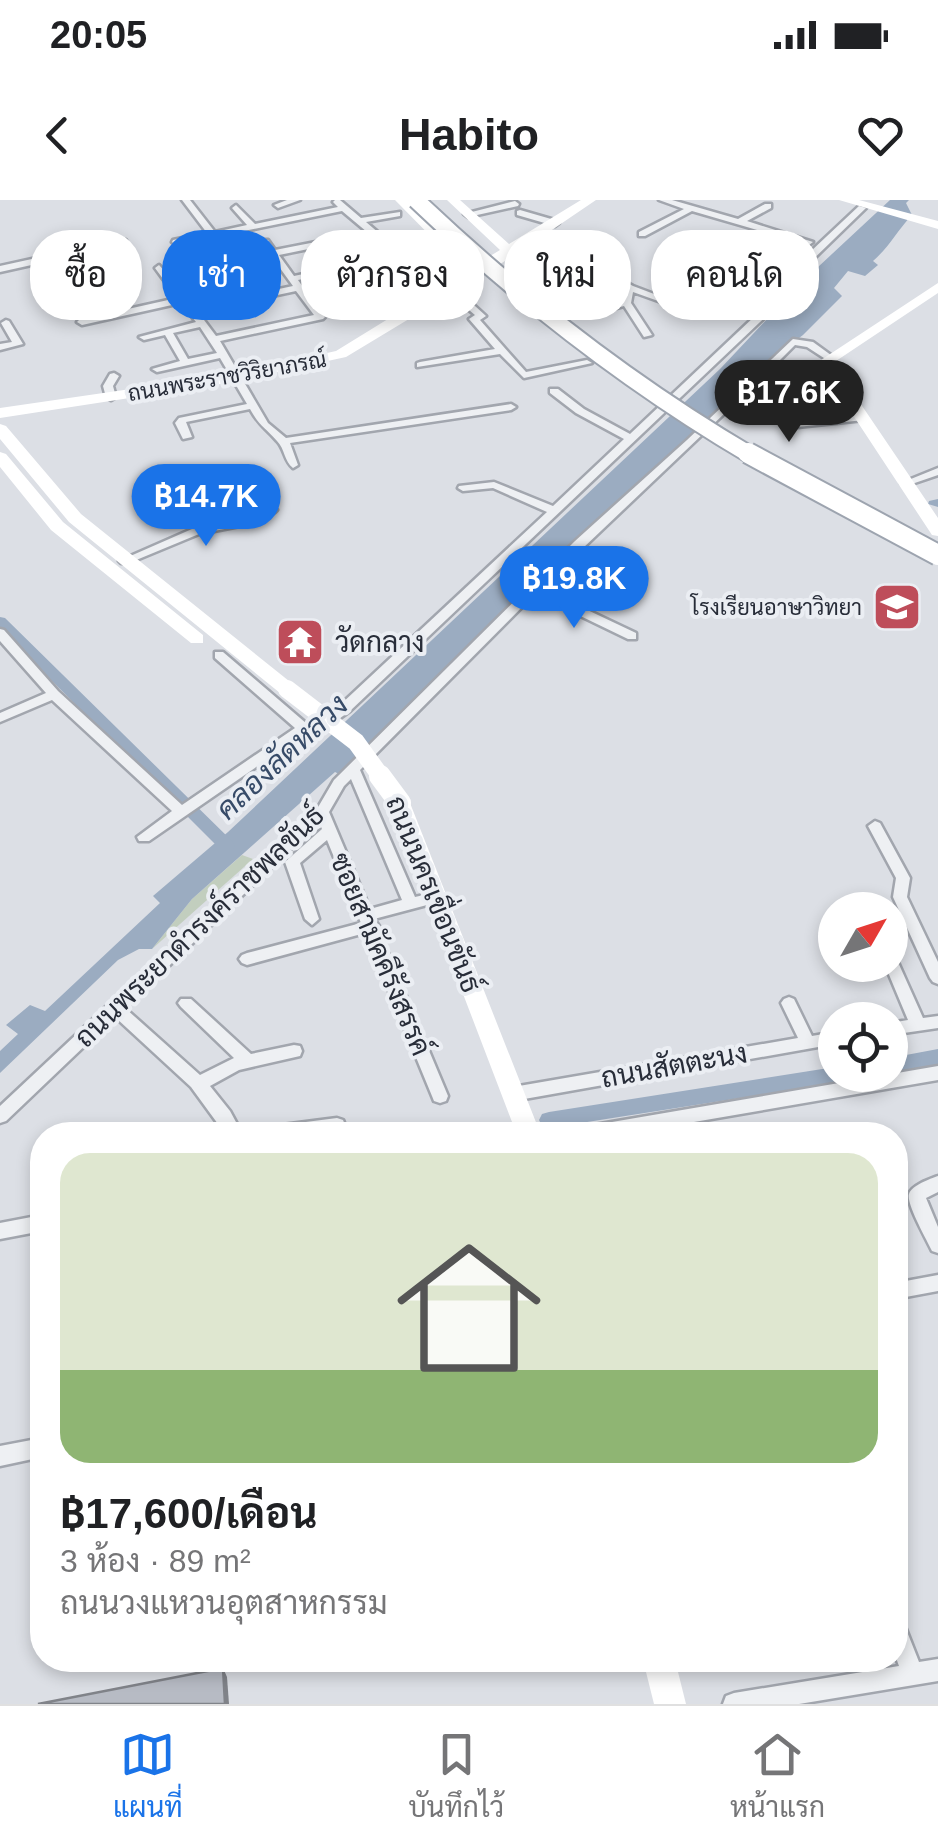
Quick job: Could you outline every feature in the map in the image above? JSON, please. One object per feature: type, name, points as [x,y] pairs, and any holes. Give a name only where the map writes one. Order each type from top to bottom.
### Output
[{"type":"main road","points":[[416,200],[519,296],[590,351],[725,439],[938,556]]},
{"type":"main road","points":[[432,200],[510,271],[636,366],[788,460],[938,542]]},
{"type":"main road","points":[[452,200],[499,242],[499,249],[484,258]]},
{"type":"main road","name":"ถนนพระราชวิริยาภรณ์","points":[[545,230],[590,200]]},
{"type":"main road","points":[[845,200],[931,223]]},
{"type":"main road","points":[[399,207],[428,230]]},
{"type":"main road","points":[[499,242],[504,239]]},
{"type":"main road","name":"ถนนพระราชวิริยาภรณ์","points":[[484,258],[504,241]]},
{"type":"main road","points":[[938,287],[830,358],[826,368],[938,530]]},
{"type":"main road","name":"ถนนพระราชวิริยาภรณ์","points":[[0,413],[234,378],[342,354],[398,320]]},
{"type":"main road","name":"ถนนนครเขื่อนขันธ์","points":[[0,429],[56,498],[125,561],[356,742],[400,803],[524,1122]]},
{"type":"main road","name":"ถนนนครเขื่อนขันธ์","points":[[0,457],[57,526],[219,655],[288,689]]},
{"type":"main road","points":[[661,1672],[670,1704]]},
{"type":"street","points":[[186,200],[208,230]]},
{"type":"street","points":[[278,205],[296,200]]},
{"type":"street","points":[[334,200],[370,230]]},
{"type":"street","points":[[664,200],[767,230]]},
{"type":"street","points":[[144,837],[304,728],[317,728],[345,708],[778,300],[796,270],[867,204]]},
{"type":"street","points":[[739,222],[768,206]]},
{"type":"street","points":[[359,221],[399,207]]},
{"type":"street","points":[[236,208],[253,226]]},
{"type":"street","points":[[235,230],[344,208]]},
{"type":"street","points":[[642,234],[691,208]]},
{"type":"street","points":[[468,214],[518,209],[545,230]]},
{"type":"street","points":[[0,268],[30,262]]},
{"type":"street","points":[[281,263],[301,290]]},
{"type":"street","points":[[158,268],[162,273]]},
{"type":"street","points":[[281,287],[301,281]]},
{"type":"street","points":[[82,322],[162,308]]},
{"type":"street","points":[[631,311],[646,335]]},
{"type":"street","points":[[199,320],[264,425],[284,442],[293,465]]},
{"type":"street","points":[[214,339],[306,320]]},
{"type":"street","points":[[475,320],[524,375],[586,364]]},
{"type":"street","points":[[0,347],[18,344],[6,323]]},
{"type":"street","points":[[144,336],[202,324]]},
{"type":"street","points":[[167,332],[186,364]]},
{"type":"street","name":"ถนนพระยาดำรงค์ราชพลขันธ์","points":[[0,1116],[322,812],[339,783],[533,589],[793,342],[810,344],[830,358]]},
{"type":"street","points":[[420,365],[500,351]]},
{"type":"street","points":[[156,369],[223,355]]},
{"type":"street","points":[[110,397],[108,386],[114,376]]},
{"type":"street","points":[[746,388],[788,424],[860,418]]},
{"type":"street","points":[[554,392],[630,438]]},
{"type":"street","points":[[187,437],[182,420],[251,406]]},
{"type":"street","points":[[284,442],[511,407]]},
{"type":"street","points":[[906,484],[938,472]]},
{"type":"street","points":[[463,488],[494,485],[552,510]]},
{"type":"street","points":[[125,561],[196,531],[246,522],[272,510]]},
{"type":"street","points":[[533,589],[632,636]]},
{"type":"street","points":[[2,637],[54,694],[184,811]]},
{"type":"street","points":[[219,655],[304,728]]},
{"type":"street","points":[[0,718],[54,694]]},
{"type":"street","points":[[354,770],[370,800],[410,904]]},
{"type":"street","name":"ซอยสามัคคีรังสรรค์","points":[[322,812],[440,1096]]},
{"type":"street","points":[[875,826],[903,878],[900,897],[938,978]]},
{"type":"street","points":[[312,919],[292,862],[330,831]]},
{"type":"street","points":[[247,960],[437,897]]},
{"type":"street","points":[[900,982],[918,1025]]},
{"type":"street","points":[[788,1002],[808,1043]]},
{"type":"street","points":[[186,1003],[247,1060]]},
{"type":"street","points":[[114,1007],[198,1084],[228,1122]]},
{"type":"street","points":[[908,1027],[938,1022]]},
{"type":"street","name":"ถนนสัตตะนง","points":[[513,1094],[818,1041]]},
{"type":"street","points":[[198,1084],[247,1060],[294,1052]]},
{"type":"street","points":[[908,1076],[938,1073]]},
{"type":"street","points":[[645,1122],[818,1089]]},
{"type":"street","points":[[938,1183],[917,1195],[918,1206],[938,1245]]},
{"type":"street","points":[[0,1231],[30,1225]]},
{"type":"street","points":[[908,1289],[938,1283]]},
{"type":"street","points":[[0,1456],[30,1450]]},
{"type":"street","points":[[908,1661],[913,1674]]},
{"type":"street","points":[[734,1704],[938,1670]]},
{"type":"green space","points":[[242,855],[253,859],[152,949],[192,899]]},
{"type":"water","points":[[890,200],[909,200],[906,203],[912,215],[873,261],[878,265],[865,276],[848,271],[834,288],[842,296],[819,319],[819,266]]},
{"type":"water","points":[[766,320],[818,320],[771,359],[341,775],[335,772],[192,899],[152,949],[139,949],[118,960],[0,1073],[0,1051],[18,1034],[6,1025],[30,1005],[45,1011],[160,903],[153,896],[228,832],[720,369]]},
{"type":"building","points":[[202,1672],[223,1672],[225,1704],[38,1704]]},
{"type":"waterway","points":[[934,504],[938,503]]},
{"type":"waterway","points":[[0,621],[227,846]]},
{"type":"waterway","points":[[908,1063],[938,1057]]},
{"type":"waterway","points":[[549,1120],[818,1078]]},
{"type":"place","name":"โรงเรียนอาษาวิทยา","points":[[897,607]]},
{"type":"place","name":"วัดกลาง","points":[[300,642]]},
{"type":"water label","name":"คลองลัดหลวง","points":[[282,757]]}]
